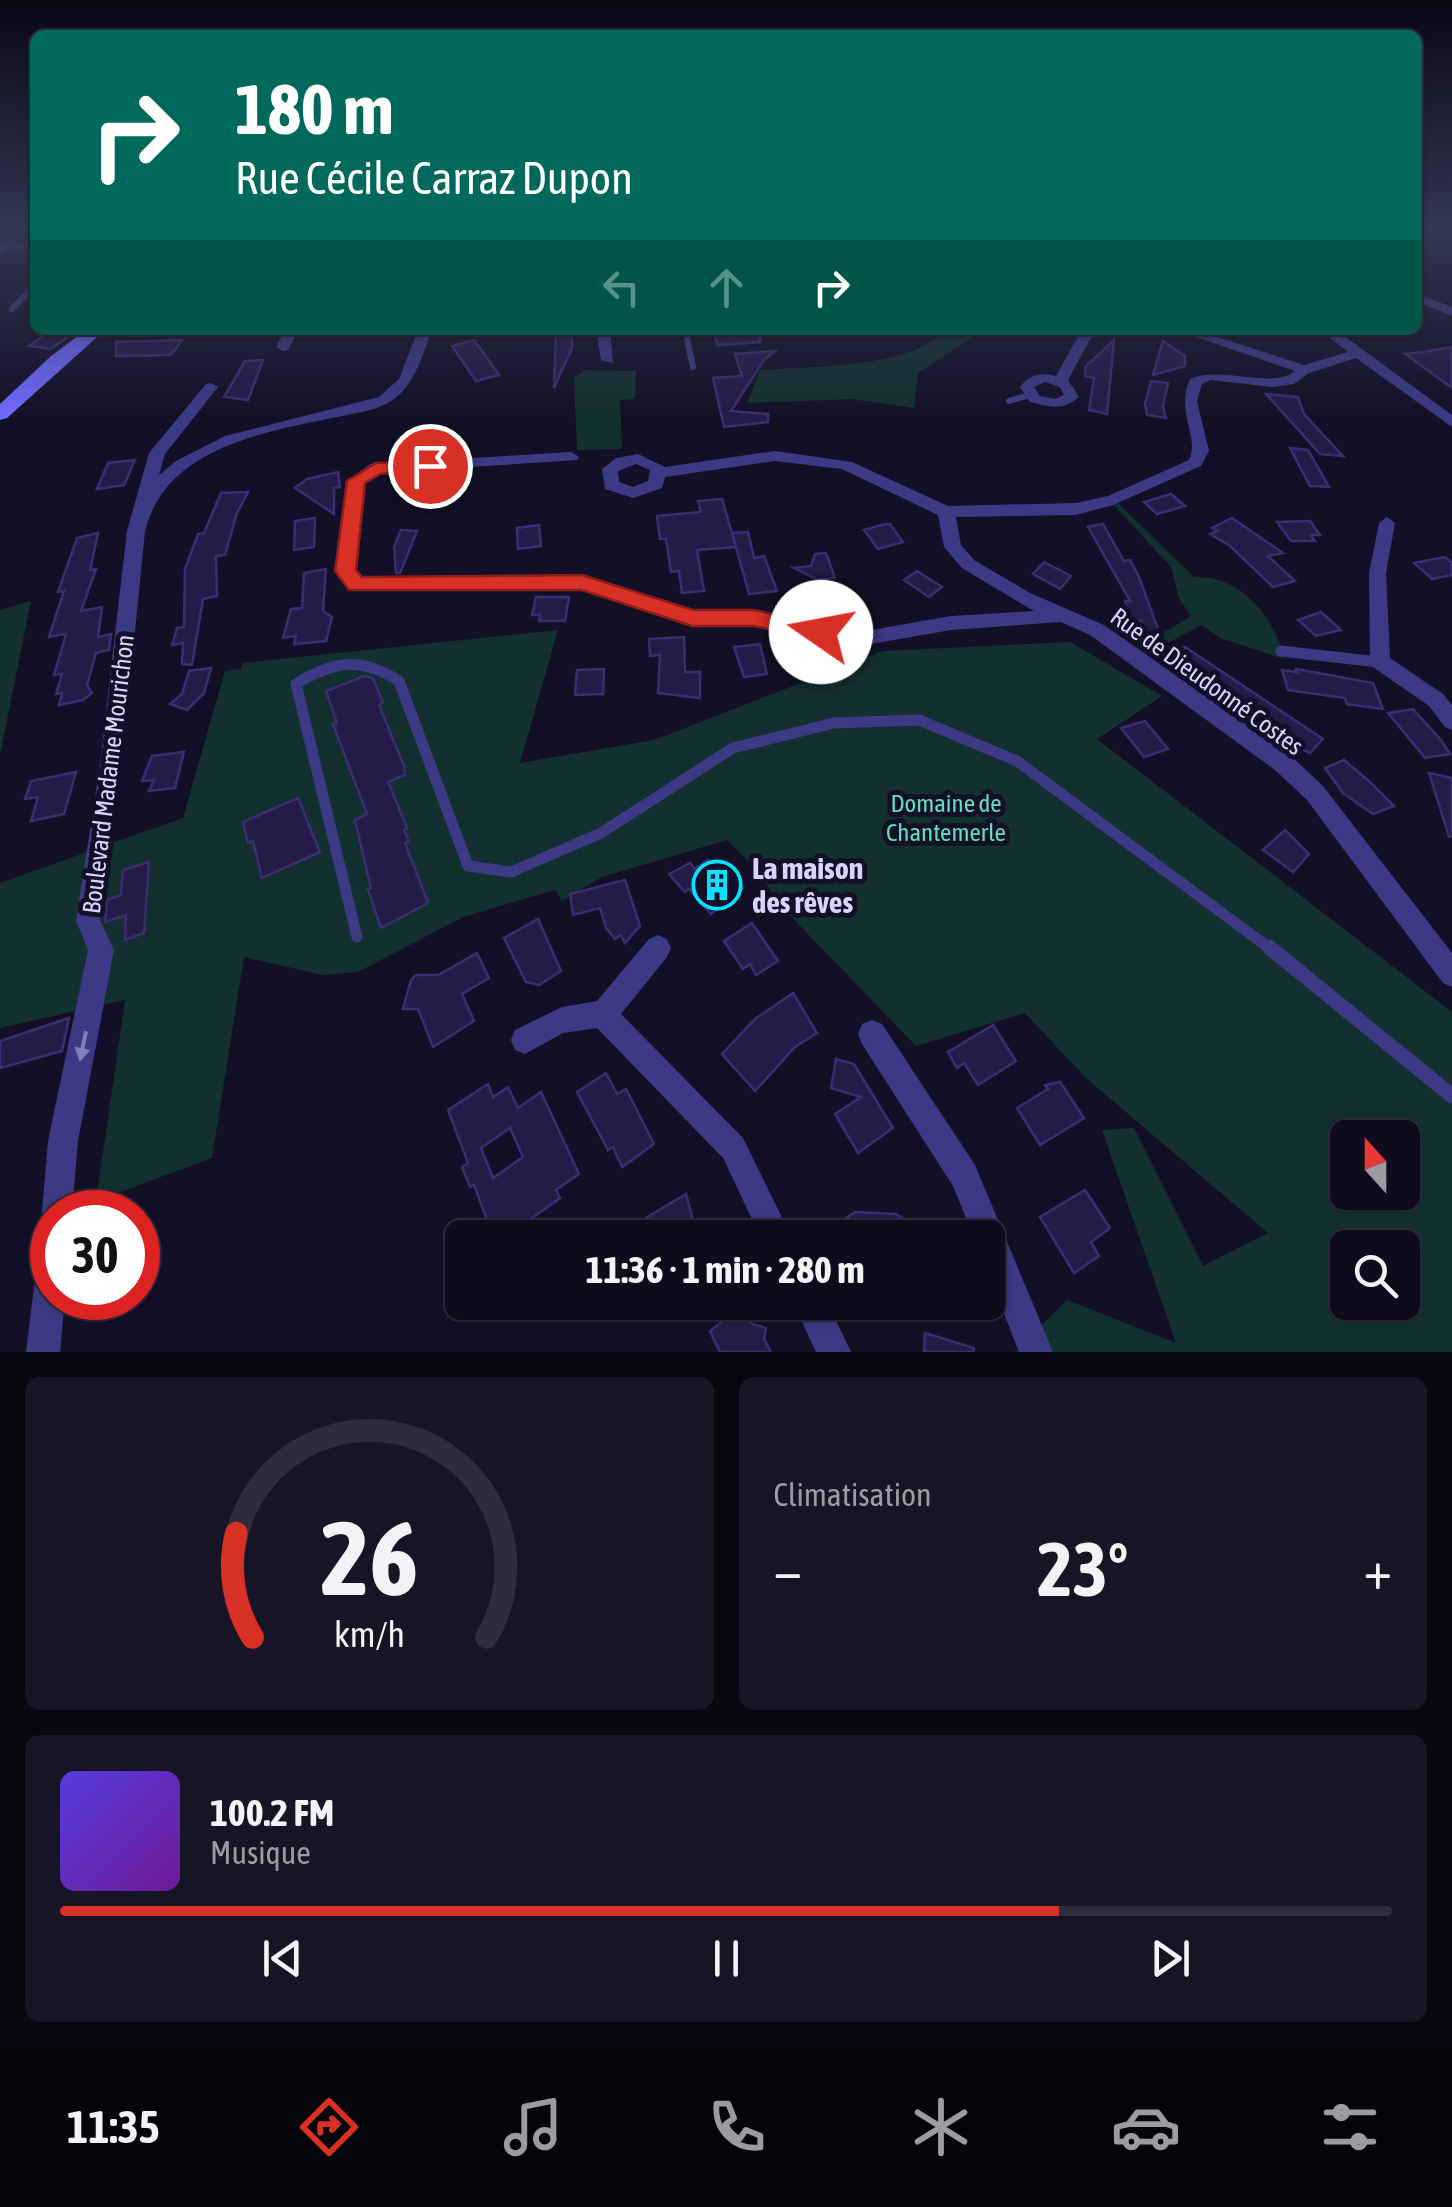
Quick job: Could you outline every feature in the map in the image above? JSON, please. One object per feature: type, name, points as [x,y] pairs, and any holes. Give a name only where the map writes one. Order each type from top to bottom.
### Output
[{"type":"street","points":[[1422,300],[1452,312]]},
{"type":"street","points":[[0,414],[57,360],[90,335]]},
{"type":"street","points":[[283,347],[289,335]]},
{"type":"street","points":[[140,510],[173,471],[210,447],[270,426],[386,399],[406,378],[423,335]]},
{"type":"street","points":[[605,335],[608,360]]},
{"type":"street","points":[[1060,381],[1088,335]]},
{"type":"street","points":[[1198,335],[1304,370]]},
{"type":"street","points":[[1332,335],[1356,357],[1452,422]]},
{"type":"street","points":[[660,473],[774,456],[846,465],[946,512],[1062,511],[1123,496],[1194,463],[1201,452],[1190,402],[1195,382],[1209,376],[1273,383],[1294,380],[1304,370],[1356,357]]},
{"type":"street","points":[[1033,380],[1060,381],[1073,392],[1064,402],[1042,402],[1030,395],[1027,387],[1033,380]]},
{"type":"street","name":"Boulevard Madame Mourichon","points":[[59,1190],[63,1141],[101,950],[88,921],[128,654],[140,510],[156,453],[210,387]]},
{"type":"street","points":[[571,457],[376,468],[356,481],[345,571],[356,584],[582,582],[692,618],[754,618],[854,640],[951,623],[1060,616]]},
{"type":"street","name":"Rue de Dieudonné Costes","points":[[946,512],[953,547],[968,564],[1060,616],[1097,630],[1283,763],[1315,792],[1452,974]]},
{"type":"street","points":[[1387,523],[1381,535],[1380,662],[1436,700],[1452,721]]},
{"type":"street","points":[[604,1015],[658,948]]},
{"type":"street","points":[[525,1040],[552,1023],[582,1013],[604,1015],[733,1148],[768,1220]]},
{"type":"street","points":[[872,1034],[964,1176],[1036,1352]]},
{"type":"street","points":[[43,1352],[47,1320]]},
{"type":"street","points":[[818,1320],[834,1352]]},
{"type":"lane","points":[[12,309],[29,291]]},
{"type":"lane","points":[[685,335],[693,367]]},
{"type":"lane","points":[[1009,401],[1030,395]]},
{"type":"lane","points":[[1281,651],[1380,662]]},
{"type":"lane","points":[[357,937],[296,684],[329,663],[377,664],[398,681],[468,866],[512,872],[601,833],[733,748],[834,722],[919,720],[1018,761],[1285,959],[1452,1096]]},
{"type":"green space","points":[[940,335],[976,335],[918,373],[914,408],[853,399],[747,403],[760,370],[885,359],[930,343]]},
{"type":"green space","points":[[585,370],[636,371],[635,399],[620,400],[622,449],[577,450],[574,378]]},
{"type":"green space","points":[[1118,503],[1194,577],[1226,583],[1253,601],[1273,628],[1284,659],[1220,638],[1201,625],[1146,655],[1138,648],[1191,616],[1179,598],[1171,567],[1113,504]]},
{"type":"green space","points":[[31,601],[0,755],[0,610]]},
{"type":"green space","name":"Domaine de Chantemerle","points":[[558,630],[520,763],[654,740],[883,651],[1070,642],[1162,696],[1097,739],[1452,1012],[1452,1352],[1014,1352],[1067,1300],[1176,1343],[1102,1130],[1134,1128],[1203,1266],[1268,1233],[1087,1079],[1025,1013],[916,1046],[778,903],[757,870],[727,840],[602,877],[562,901],[555,890],[463,917],[358,972],[323,975],[244,957],[212,1158],[126,1190],[98,1190],[125,1000],[0,1028],[0,883],[183,818],[225,671],[241,669],[242,663]]},
{"type":"building","points":[[44,335],[71,335],[51,349],[29,346]]},
{"type":"building","points":[[556,335],[569,335],[572,348],[554,388]]},
{"type":"building","points":[[714,335],[760,335],[760,342],[717,345]]},
{"type":"building","points":[[182,340],[171,355],[116,356],[116,342]]},
{"type":"building","points":[[474,340],[499,375],[476,381],[452,346]]},
{"type":"building","points":[[1114,340],[1107,414],[1089,410],[1094,378],[1085,376],[1086,366]]},
{"type":"building","points":[[1163,341],[1185,356],[1185,366],[1153,375]]},
{"type":"building","points":[[1452,347],[1452,388],[1405,354],[1423,352]]},
{"type":"building","points":[[775,351],[764,360],[731,411],[768,414],[768,422],[724,427],[713,378],[742,376],[735,354]]},
{"type":"building","points":[[263,360],[248,400],[224,397],[245,361]]},
{"type":"building","points":[[1151,381],[1168,383],[1163,406],[1166,418],[1147,415],[1145,404]]},
{"type":"building","points":[[1266,394],[1298,397],[1304,414],[1343,456],[1320,454]]},
{"type":"building","points":[[1290,448],[1308,450],[1329,487],[1310,486]]},
{"type":"building","points":[[135,460],[124,485],[97,489],[108,463]]},
{"type":"building","points":[[338,472],[340,487],[334,488],[334,514],[295,488],[307,479]]},
{"type":"building","points":[[248,492],[237,513],[225,555],[216,556],[217,596],[203,599],[192,665],[182,664],[183,643],[172,645],[177,628],[184,627],[185,569],[198,534],[204,533],[221,493]]},
{"type":"building","points":[[1171,494],[1185,506],[1157,514],[1144,502]]},
{"type":"building","points":[[722,499],[736,547],[697,550],[704,591],[682,593],[679,571],[671,572],[666,539],[660,539],[657,516],[701,512],[698,501]]},
{"type":"building","points":[[315,518],[314,547],[294,550],[295,521]]},
{"type":"building","points":[[1232,518],[1283,553],[1268,556],[1295,581],[1273,587],[1230,546],[1210,534],[1217,531],[1212,528]]},
{"type":"building","points":[[1310,521],[1320,535],[1311,535],[1315,541],[1291,541],[1277,522]]},
{"type":"building","points":[[890,524],[903,542],[878,549],[864,530]]},
{"type":"building","points":[[1103,524],[1124,561],[1130,560],[1139,577],[1161,637],[1152,641],[1141,621],[1132,621],[1125,601],[1130,601],[1088,527]]},
{"type":"building","points":[[539,525],[541,546],[518,549],[517,528]]},
{"type":"building","points":[[401,530],[417,531],[400,573],[396,573],[394,547]]},
{"type":"building","points":[[748,532],[754,558],[764,556],[777,591],[749,594],[732,533]]},
{"type":"building","points":[[98,533],[90,570],[96,569],[81,611],[102,607],[98,637],[111,634],[109,650],[96,653],[87,685],[92,693],[83,700],[59,705],[62,693],[56,694],[62,674],[54,675],[66,634],[49,637],[64,591],[58,592],[77,538]]},
{"type":"building","points":[[826,553],[835,578],[818,580],[794,568],[811,566],[815,554]]},
{"type":"building","points":[[1445,557],[1452,563],[1452,575],[1432,579],[1414,563]]},
{"type":"building","points":[[1044,562],[1071,576],[1060,589],[1033,574]]},
{"type":"building","points":[[326,569],[323,611],[332,617],[326,641],[294,644],[296,636],[283,638],[291,609],[302,608],[304,573]]},
{"type":"building","points":[[917,571],[942,587],[929,597],[904,580]]},
{"type":"building","points":[[536,597],[569,597],[565,621],[539,621],[540,615],[532,615]]},
{"type":"building","points":[[1321,612],[1341,630],[1316,636],[1298,620]]},
{"type":"building","points":[[684,637],[685,672],[700,672],[700,698],[658,693],[660,655],[650,656],[649,639]]},
{"type":"building","points":[[760,644],[767,674],[744,677],[734,647]]},
{"type":"building","points":[[1185,647],[1323,739],[1310,753],[1280,738],[1257,717],[1178,666],[1171,658]]},
{"type":"building","points":[[812,653],[849,655],[850,673],[812,671]]},
{"type":"building","points":[[211,668],[204,693],[187,710],[170,704],[182,694],[189,671]]},
{"type":"building","points":[[604,669],[603,694],[575,695],[577,670]]},
{"type":"building","points":[[1296,669],[1373,683],[1383,709],[1347,704],[1345,698],[1288,690],[1282,670],[1297,672]]},
{"type":"building","points":[[364,676],[373,678],[383,703],[379,705],[404,766],[405,775],[388,782],[407,828],[404,830],[409,842],[405,843],[428,903],[381,928],[368,889],[371,888],[355,820],[367,814],[333,724],[337,723],[326,691]]},
{"type":"building","points":[[1413,709],[1450,754],[1425,758],[1388,713]]},
{"type":"building","points":[[1145,721],[1168,749],[1144,757],[1121,728]]},
{"type":"building","points":[[184,752],[175,788],[149,791],[154,780],[142,781],[152,756]]},
{"type":"building","points":[[1344,760],[1394,806],[1373,814],[1343,793],[1325,768]]},
{"type":"building","points":[[76,772],[64,814],[31,821],[38,797],[25,799],[31,781]]},
{"type":"building","points":[[1429,773],[1452,778],[1452,836],[1449,837]]},
{"type":"building","points":[[298,798],[320,852],[262,878],[253,841],[248,843],[243,822]]},
{"type":"building","points":[[1285,830],[1309,854],[1293,872],[1263,850]]},
{"type":"building","name":"La maison des rêves","points":[[708,860],[715,868],[721,863],[743,888],[711,914],[669,874],[690,863],[695,869]]},
{"type":"building","points":[[149,862],[144,933],[125,940],[126,915],[105,922],[107,900],[121,895],[123,870]]},
{"type":"building","points":[[625,880],[640,926],[625,943],[621,935],[615,939],[606,928],[600,908],[573,915],[570,894]]},
{"type":"building","points":[[538,919],[561,971],[539,985],[526,982],[504,938]]},
{"type":"building","points":[[752,923],[778,961],[756,975],[750,964],[743,969],[724,941]]},
{"type":"building","points":[[477,953],[489,978],[462,994],[474,1021],[433,1047],[418,1009],[403,1009],[411,980],[416,975],[438,975]]},
{"type":"building","points":[[793,993],[817,1033],[795,1047],[755,1091],[722,1054],[755,1019]]},
{"type":"building","points":[[69,1018],[62,1051],[0,1068],[0,1041]]},
{"type":"building","points":[[993,1025],[1016,1061],[978,1085],[964,1063],[957,1068],[948,1052]]},
{"type":"building","points":[[836,1059],[854,1064],[893,1128],[858,1153],[835,1114],[861,1097],[831,1088]]},
{"type":"building","points":[[606,1073],[617,1094],[626,1089],[654,1144],[622,1167],[613,1147],[608,1150],[577,1092]]},
{"type":"building","points":[[1060,1082],[1084,1118],[1040,1145],[1017,1108],[1048,1089],[1045,1085]]},
{"type":"building","points":[[488,1084],[493,1097],[508,1087],[518,1108],[541,1092],[579,1174],[556,1190],[560,1198],[529,1220],[487,1220],[474,1185],[470,1187],[462,1167],[468,1163],[448,1110]],"holes":[[[510,1128],[523,1157],[493,1178],[481,1148]]]},
{"type":"building","points":[[1085,1190],[1110,1228],[1091,1242],[1099,1256],[1074,1273],[1040,1217]]},
{"type":"building","points":[[686,1194],[693,1220],[644,1220]]},
{"type":"building","points":[[855,1212],[896,1214],[905,1220],[843,1220]]},
{"type":"building","points":[[724,1320],[748,1320],[766,1328],[764,1339],[771,1352],[720,1352],[710,1331]]},
{"type":"building","points":[[925,1333],[974,1348],[973,1352],[924,1352]]},
{"type":"place","name":"La maison des rêves","points":[[717,885]]},
{"type":"route","points":[[430,466],[376,468],[356,481],[345,571],[356,584],[582,582],[692,618],[754,618],[821,632]]}]
